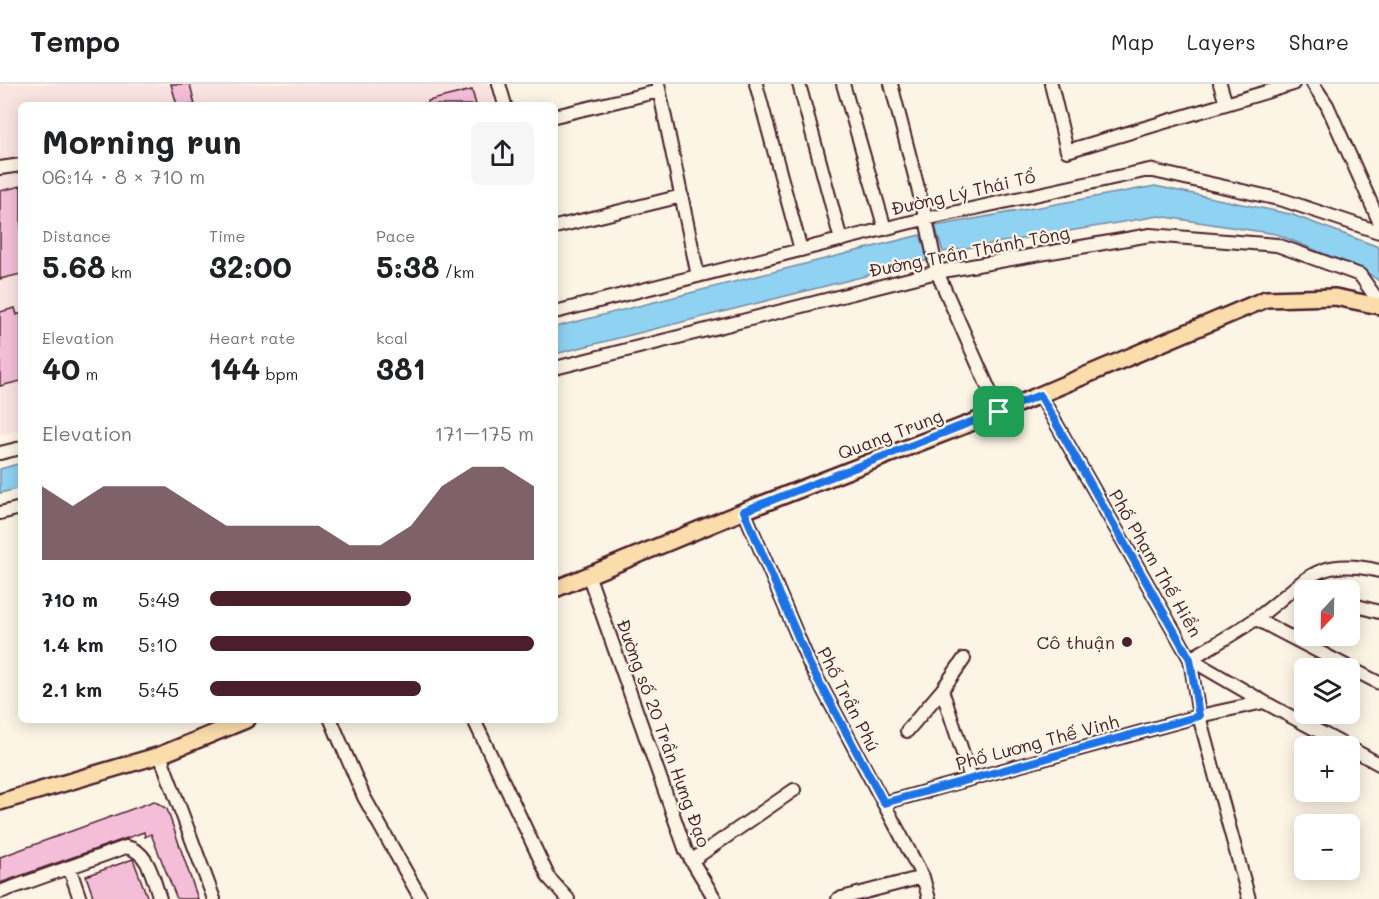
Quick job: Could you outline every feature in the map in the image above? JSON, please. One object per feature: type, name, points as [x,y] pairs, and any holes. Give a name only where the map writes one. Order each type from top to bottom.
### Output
[{"type":"main road","name":"Quang Trung","points":[[558,588],[744,511],[999,412],[1266,299],[1335,297],[1379,306]]},
{"type":"main road","points":[[0,802],[160,755],[239,723]]},
{"type":"street","points":[[499,84],[505,102]]},
{"type":"street","points":[[756,84],[801,250]]},
{"type":"street","points":[[799,84],[842,240]]},
{"type":"street","points":[[843,84],[885,229]]},
{"type":"street","points":[[891,84],[936,267],[999,412]]},
{"type":"street","points":[[1051,84],[1067,151],[1293,84]]},
{"type":"street","points":[[1220,84],[1226,105]]},
{"type":"street","points":[[1313,84],[1327,105],[1379,221]]},
{"type":"street","points":[[558,115],[659,88],[699,276]]},
{"type":"street","points":[[0,168],[18,165]]},
{"type":"street","name":"Đường Lý Thái Tổ","points":[[558,311],[926,219],[1149,170],[1283,200],[1379,232]]},
{"type":"street","points":[[558,225],[682,196]]},
{"type":"street","name":"Đường Trần Thánh Tông","points":[[558,367],[936,267],[1150,235],[1277,244],[1360,275],[1379,302]]},
{"type":"street","name":"Phố Phạm Thế Hiển","points":[[1040,395],[1190,659],[1199,716],[1250,899]]},
{"type":"street","points":[[0,453],[18,449]]},
{"type":"street","points":[[0,513],[18,509]]},
{"type":"street","name":"Phố Trần Phú","points":[[744,511],[810,665],[923,877],[930,899]]},
{"type":"street","points":[[1309,580],[1317,571],[1341,566],[1379,571]]},
{"type":"street","name":"Đường số 20 Trần Hưng Đạo","points":[[588,574],[691,861],[715,899]]},
{"type":"street","points":[[1294,594],[1190,659],[1328,736]]},
{"type":"street","points":[[1360,607],[1379,612]]},
{"type":"street","points":[[1256,619],[1379,683]]},
{"type":"street","points":[[907,731],[942,690],[964,659]]},
{"type":"street","points":[[942,690],[971,778]]},
{"type":"street","name":"Phố Lương Thế Vinh","points":[[884,803],[1199,716],[1264,702]]},
{"type":"street","points":[[332,723],[364,797],[422,899]]},
{"type":"street","points":[[475,723],[549,878],[568,899]]},
{"type":"street","points":[[1360,753],[1379,764]]},
{"type":"street","points":[[160,755],[214,899]]},
{"type":"street","points":[[691,861],[794,790]]},
{"type":"street","points":[[0,892],[126,847],[135,849],[144,856],[160,899]]},
{"type":"street","points":[[69,867],[80,899]]},
{"type":"street","points":[[838,899],[923,877]]},
{"type":"shaded area","points":[[0,84],[490,84],[495,102],[18,102],[18,431],[0,435]]},
{"type":"water","points":[[1155,186],[1290,214],[1379,247],[1379,281],[1364,270],[1276,234],[1159,216],[943,252],[935,226]]},
{"type":"water","points":[[920,235],[929,260],[558,353],[558,326]]},
{"type":"water","points":[[18,464],[18,489],[0,493],[0,469]]},
{"type":"building","points":[[171,84],[190,84],[194,102],[176,102]]},
{"type":"building","points":[[472,90],[475,102],[428,102]]},
{"type":"building","points":[[18,187],[18,275],[0,279],[0,191]]},
{"type":"building","points":[[15,308],[18,314],[18,382],[0,386],[0,312]]},
{"type":"building","points":[[154,801],[167,809],[198,899],[177,899],[151,834],[145,837],[144,832],[0,883],[0,857]]},
{"type":"building","points":[[133,859],[148,899],[94,899],[86,876]]},
{"type":"place","name":"Cô thuận","points":[[1127,642]]},
{"type":"route","points":[[1040,395],[1190,659],[1199,716],[884,803],[810,665],[744,511],[999,412],[1040,395]]}]
